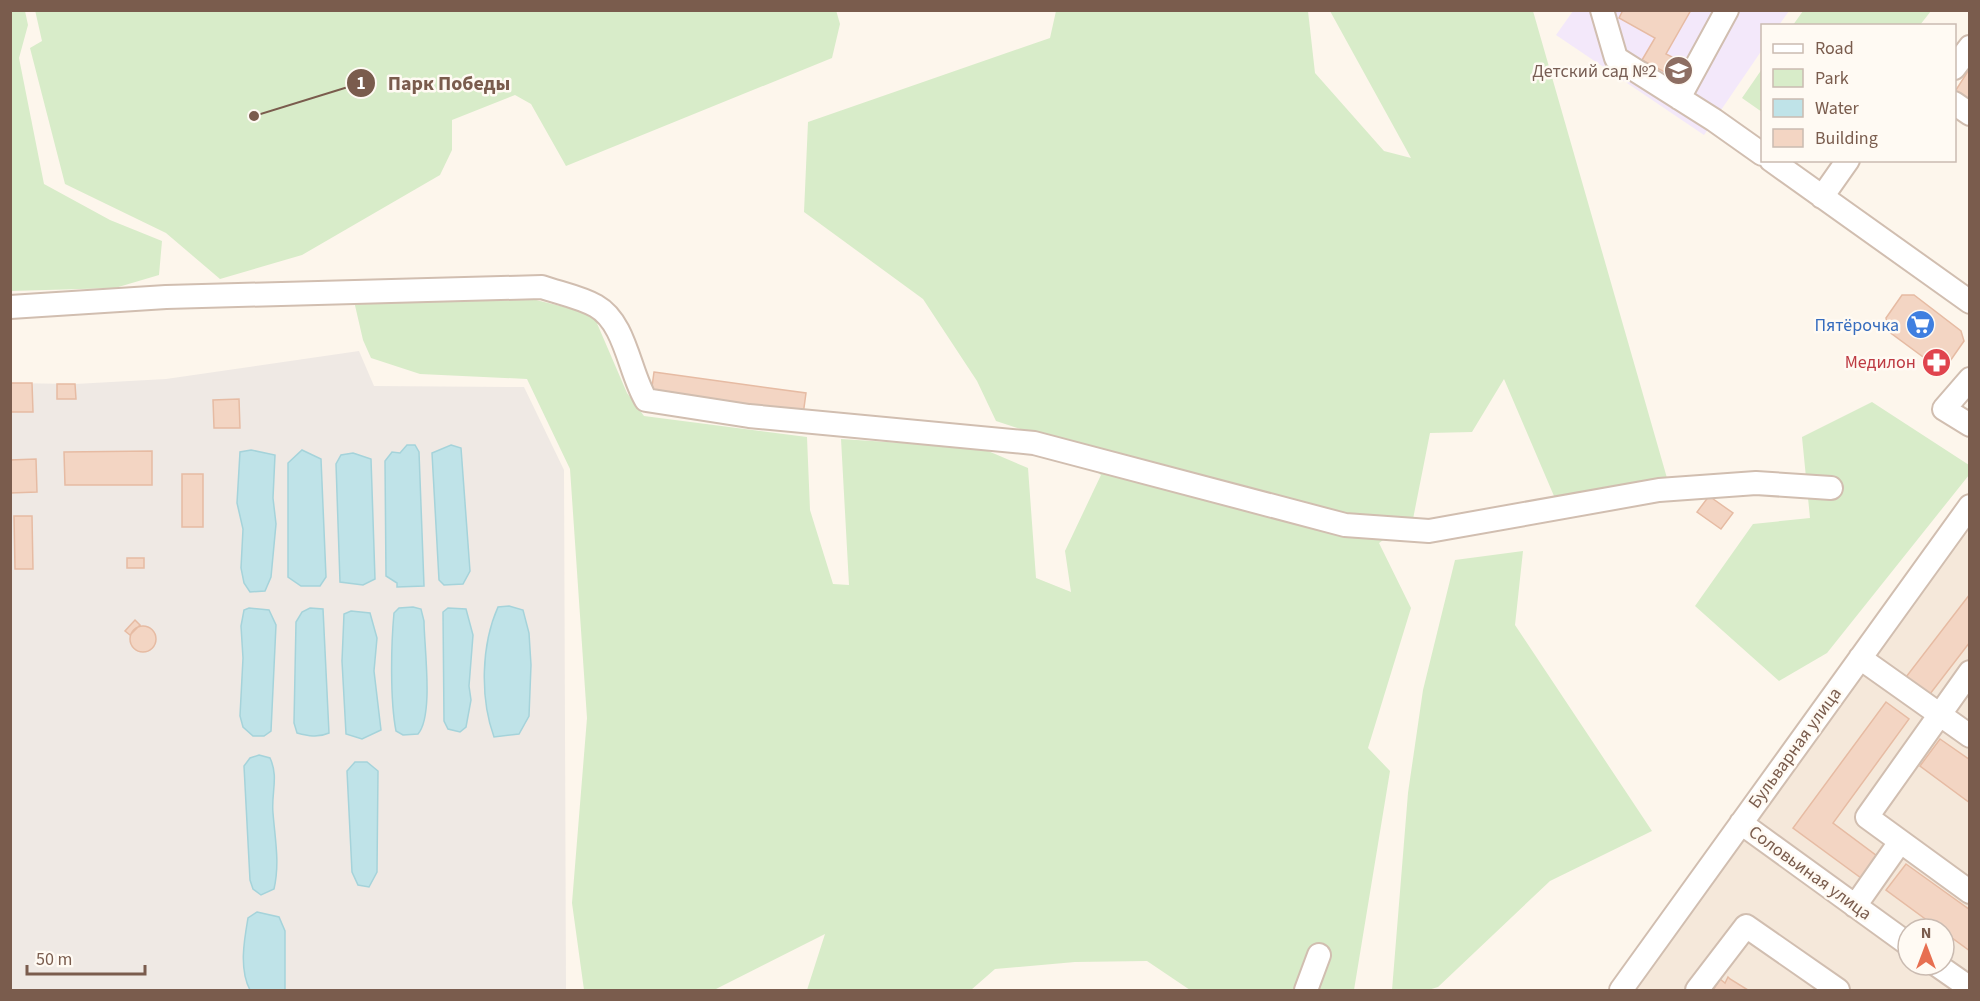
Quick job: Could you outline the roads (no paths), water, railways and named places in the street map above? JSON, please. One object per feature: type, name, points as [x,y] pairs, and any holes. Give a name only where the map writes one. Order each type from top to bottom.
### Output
[{"type":"street","points":[[1602,10],[1616,58],[1761,153]]},
{"type":"street","points":[[1679,98],[1727,10]]},
{"type":"street","points":[[1956,65],[1970,47]]},
{"type":"street","points":[[1956,104],[1970,114]]},
{"type":"street","points":[[1774,162],[1970,302]]},
{"type":"street","points":[[1822,197],[1847,162]]},
{"type":"street","points":[[10,307],[166,297],[542,287],[597,307],[621,335],[635,383],[646,400],[761,417],[1034,443],[1345,525],[1429,531],[1659,490],[1756,483],[1831,488]]},
{"type":"street","points":[[1970,379],[1944,410],[1970,425]]},
{"type":"street","name":"Бульварная улица","points":[[1621,990],[1970,506]]},
{"type":"street","points":[[1860,658],[1970,736]]},
{"type":"street","points":[[1970,672],[1867,817],[1970,892]]},
{"type":"street","name":"Соловьиная улица","points":[[1741,824],[1896,935]]},
{"type":"street","points":[[1855,906],[1900,842]]},
{"type":"street","points":[[1697,990],[1746,926],[1838,990]]},
{"type":"street","points":[[1306,990],[1319,955]]},
{"type":"street","points":[[1954,977],[1970,988]]},
{"type":"water","points":[[407,445],[415,445],[419,452],[424,586],[397,587],[397,583],[386,576],[385,461],[392,452],[400,453]]},
{"type":"water","points":[[451,445],[461,448],[470,571],[463,584],[444,585],[439,580],[432,453]]},
{"type":"water","points":[[251,450],[275,455],[273,498],[276,524],[271,577],[265,591],[250,592],[244,583],[241,568],[243,529],[237,503],[240,452]]},
{"type":"water","points":[[302,450],[321,459],[326,577],[320,586],[301,586],[288,577],[288,463]]},
{"type":"water","points":[[353,453],[371,459],[375,579],[363,585],[340,582],[336,464],[341,455]]},
{"type":"water","points":[[509,606],[523,610],[529,633],[531,665],[529,716],[519,734],[494,737],[486,706],[484,672],[492,622],[498,607]]},
{"type":"water","points":[[249,608],[269,610],[276,625],[271,731],[264,736],[253,736],[243,727],[240,716],[243,658],[241,626],[244,610]]},
{"type":"water","points":[[310,608],[323,609],[329,733],[317,736],[297,733],[294,723],[296,622],[302,612]]},
{"type":"water","points":[[399,608],[421,609],[424,621],[426,712],[418,734],[403,735],[396,731],[393,704],[394,613]]},
{"type":"water","points":[[448,608],[466,609],[473,635],[469,686],[471,700],[466,727],[460,732],[448,729],[444,721],[443,612]]},
{"type":"water","points":[[351,611],[370,613],[377,638],[374,671],[381,730],[362,739],[346,734],[342,661],[344,614]]},
{"type":"water","points":[[259,755],[270,758],[273,765],[277,860],[274,889],[261,895],[253,889],[250,880],[244,766],[250,758]]},
{"type":"water","points":[[355,762],[367,762],[378,771],[377,872],[369,887],[358,885],[352,872],[347,771]]},
{"type":"water","points":[[257,912],[279,917],[285,931],[285,990],[250,990],[247,982],[243,964],[245,936],[248,918]]},
{"type":"place","name":"Детский сад №2","points":[[1678,71]]},
{"type":"place","name":"Парк Победы","points":[[254,116]]},
{"type":"place","name":"Пятёрочка","points":[[1920,325]]},
{"type":"place","name":"Медилон","points":[[1937,362]]}]
